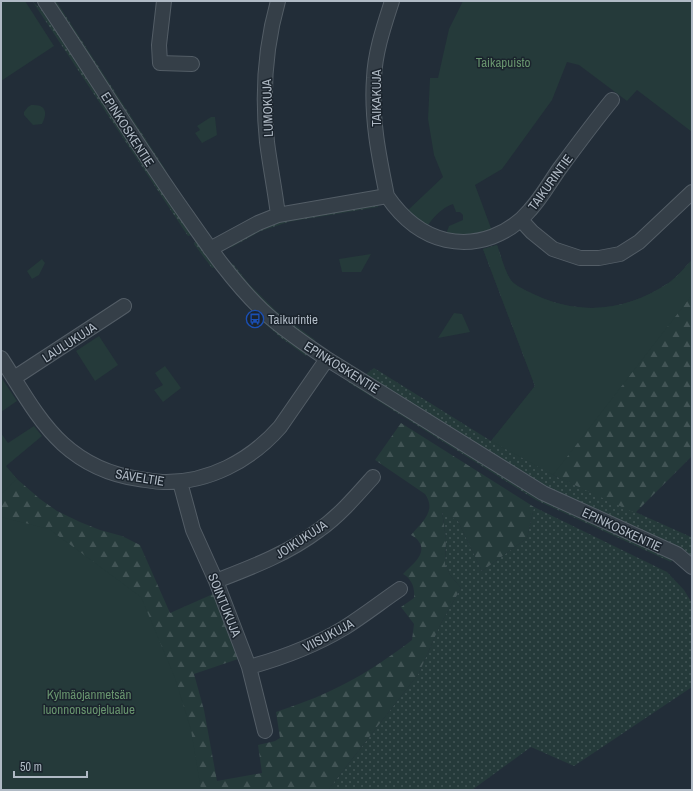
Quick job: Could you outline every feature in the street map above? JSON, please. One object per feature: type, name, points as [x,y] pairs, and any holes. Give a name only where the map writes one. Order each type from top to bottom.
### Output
[{"type":"street","name":"EPINKOSKENTIE","points":[[45,1],[152,165],[210,249],[239,286],[264,311],[296,338],[327,359],[537,490],[676,554],[692,567]]},
{"type":"street","points":[[164,1],[159,46],[160,63],[192,64]]},
{"type":"street","name":"LUMOKUJA","points":[[278,1],[273,18],[267,53],[265,97],[267,140],[278,215]]},
{"type":"street","name":"TAIKAKUJA","points":[[387,196],[376,129],[374,77],[378,47],[392,1]]},
{"type":"street","name":"TAIKURINTIE","points":[[387,196],[405,219],[429,235],[455,242],[488,239],[509,229],[521,220],[531,209],[585,134],[612,100]]},
{"type":"street","points":[[521,220],[532,232],[553,249],[580,258],[599,258],[620,254],[639,242],[692,192]]},
{"type":"street","points":[[210,249],[258,223],[278,215],[387,196]]},
{"type":"street","name":"LAULUKUJA","points":[[14,378],[124,306]]},
{"type":"street","name":"SÄVELTIE","points":[[1,358],[34,408],[52,432],[69,449],[105,471],[124,477],[162,483],[180,482],[214,474],[241,461],[262,446],[280,427],[327,359]]},
{"type":"street","name":"JOIKUKUJA","points":[[216,581],[273,558],[305,541],[330,521],[373,477]]},
{"type":"street","name":"SOINTUKUJA","points":[[180,482],[193,530],[216,581],[250,667],[264,731]]},
{"type":"street","name":"VIISUKUJA","points":[[250,667],[291,654],[322,640],[343,628],[400,589]]},
{"type":"green space","points":[[1,1],[25,1],[54,46],[1,81]]},
{"type":"green space","points":[[51,1],[56,1],[167,172],[155,159]]},
{"type":"green space","name":"Taikapuisto","points":[[463,1],[692,1],[692,132],[637,90],[627,101],[579,65],[567,62],[552,100],[502,169],[475,185],[492,231],[464,236],[446,234],[449,226],[463,220],[463,215],[460,212],[456,212],[453,204],[434,217],[426,228],[406,212],[443,177],[434,155],[428,119],[430,78],[438,78],[449,29]]},
{"type":"green space","points":[[33,2],[45,13],[192,235],[188,236]]},
{"type":"green space","points":[[31,105],[43,107],[45,116],[42,124],[33,125],[24,115],[24,112]]},
{"type":"green space","points":[[211,117],[215,117],[217,135],[202,143],[195,133],[200,130],[197,126]]},
{"type":"green space","points":[[378,203],[378,207],[288,222],[261,231],[232,247],[228,246],[277,221]]},
{"type":"green space","points":[[196,240],[217,267],[212,268],[194,244]]},
{"type":"green space","points":[[497,245],[504,267],[512,282],[542,298],[559,304],[575,307],[608,307],[624,304],[639,298],[670,282],[692,260],[692,456],[635,513],[553,475],[496,435],[535,386],[483,249]]},
{"type":"green space","points":[[497,245],[504,267],[512,282],[542,298],[559,304],[575,307],[608,307],[624,304],[639,298],[670,282],[692,260],[692,295],[553,475],[491,441],[535,386],[483,249]]},
{"type":"green space","points":[[371,254],[361,272],[342,272],[339,259]]},
{"type":"green space","points":[[42,259],[45,263],[39,275],[32,279],[27,271]]},
{"type":"green space","points":[[230,263],[233,264],[249,284],[276,311],[315,340],[314,343],[289,325],[253,293]]},
{"type":"green space","points":[[454,313],[462,314],[470,332],[438,338]]},
{"type":"green space","points":[[262,321],[279,331],[308,352],[306,356],[280,337]]},
{"type":"green space","points":[[99,336],[118,365],[95,381],[76,351]]},
{"type":"green space","points":[[165,366],[181,388],[163,402],[154,390],[163,385],[155,373]]},
{"type":"green space","points":[[374,368],[491,441],[496,435],[553,475],[691,537],[692,557],[688,553],[546,488],[365,375]]},
{"type":"green space","points":[[1,377],[17,401],[1,412]]},
{"type":"green space","points":[[346,378],[673,558],[671,562],[536,500],[348,382]]},
{"type":"green space","points":[[401,423],[534,507],[527,538],[482,571],[458,521],[442,512],[446,539],[445,564],[450,575],[461,588],[440,625],[419,673],[328,790],[1,790],[1,434],[6,467],[40,499],[57,511],[80,522],[100,530],[122,536],[140,545],[170,613],[213,594],[238,659],[194,674],[204,710],[217,781],[262,773],[258,745],[275,741],[280,738],[276,712],[315,698],[351,681],[382,662],[412,640],[414,624],[401,607],[414,598],[414,591],[411,581],[403,574],[420,555],[421,546],[416,538],[411,535],[427,516],[429,511],[428,500],[425,494],[375,460]]},
{"type":"green space","points":[[34,426],[42,436],[6,466],[17,479],[1,494],[1,433],[8,443]]},
{"type":"green space","points":[[534,507],[667,572],[684,590],[692,603],[692,687],[574,766],[531,747],[472,790],[328,790],[419,673],[440,625],[461,588],[450,575],[445,564],[446,539],[442,511],[458,521],[482,571],[527,538]]},
{"type":"green space","name":"Kylmäojanmetsän luonnonsuojelualue","points":[[1,517],[49,529],[141,597],[175,678],[191,730],[201,790],[1,790]]},
{"type":"place","name":"Taikurintie","points":[[255,319]]}]
